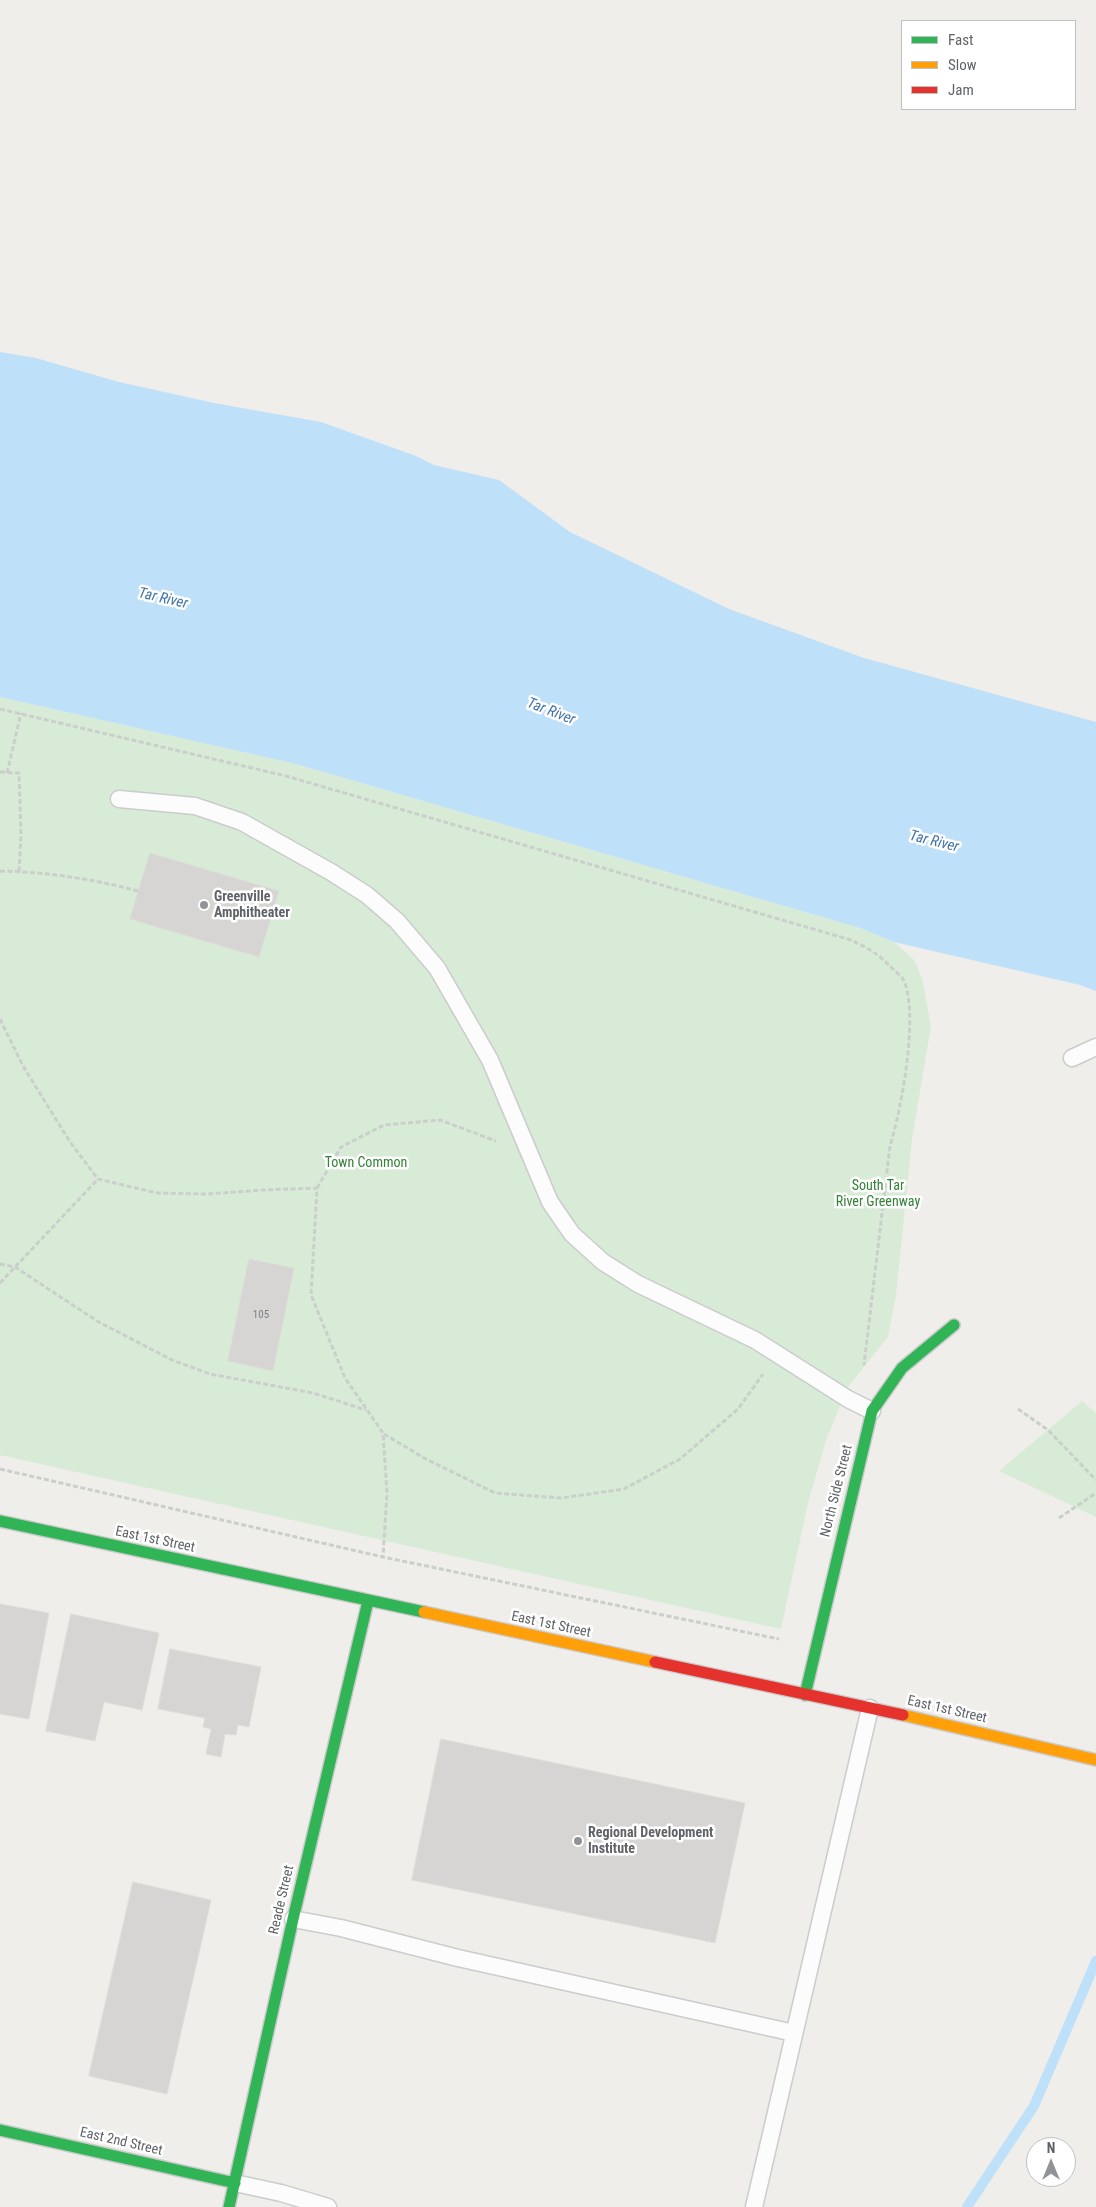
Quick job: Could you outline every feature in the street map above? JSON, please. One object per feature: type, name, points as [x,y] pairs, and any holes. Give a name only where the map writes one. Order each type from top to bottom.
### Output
[{"type":"street","name":"North Side Street","points":[[805,1694],[872,1410],[902,1368],[954,1325]]},
{"type":"street","name":"East 1st Street","points":[[0,1521],[870,1708],[1096,1760]]},
{"type":"street","name":"Reade Street","points":[[229,2207],[293,1919],[368,1601]]},
{"type":"street","name":"East 2nd Street","points":[[0,2130],[235,2183]]},
{"type":"lane","points":[[119,799],[195,806],[242,822],[331,872],[366,895],[397,921],[437,968],[490,1060],[550,1202],[572,1234],[604,1262],[638,1284],[755,1340],[848,1399],[872,1410]]},
{"type":"lane","points":[[1072,1058],[1096,1047]]},
{"type":"lane","points":[[754,2207],[870,1708]]},
{"type":"lane","points":[[293,1919],[341,1928],[458,1958],[794,2033]]},
{"type":"lane","points":[[235,2183],[281,2193],[328,2207]]},
{"type":"path","points":[[0,709],[286,776],[851,940],[876,952],[903,979],[910,1009],[908,1057],[896,1126],[890,1146],[864,1365],[848,1399]]},
{"type":"path","points":[[7,773],[21,713]]},
{"type":"path","points":[[0,772],[19,773],[21,836],[19,872]]},
{"type":"path","points":[[0,871],[106,882],[138,891]]},
{"type":"path","points":[[0,1019],[24,1066],[70,1142],[98,1179],[157,1193],[207,1194],[317,1188]]},
{"type":"path","points":[[533,1160],[488,1137],[440,1120],[384,1125],[342,1147],[317,1188],[311,1295],[345,1378],[383,1433],[426,1459],[495,1493],[561,1498],[624,1489],[680,1458],[738,1409],[776,1355]]},
{"type":"path","points":[[0,1283],[98,1179]]},
{"type":"path","points":[[0,1264],[15,1267],[97,1321],[172,1360],[210,1374],[313,1393],[367,1410]]},
{"type":"path","points":[[1018,1410],[1048,1430],[1096,1480]]},
{"type":"path","points":[[383,1433],[387,1493],[383,1557]]},
{"type":"path","points":[[0,1469],[383,1557],[779,1639]]},
{"type":"path","points":[[1059,1518],[1096,1493]]},
{"type":"green space","name":"Town Common","points":[[0,697],[296,764],[860,928],[894,942],[914,960],[922,978],[931,1026],[912,1139],[896,1295],[888,1337],[848,1387],[826,1440],[808,1503],[781,1629],[0,1455]]},
{"type":"green space","points":[[1082,1401],[1096,1413],[1096,1517],[999,1471]]},
{"type":"water","name":"Tar River","points":[[0,352],[36,358],[119,382],[214,403],[321,422],[416,456],[434,465],[499,480],[570,532],[729,609],[864,658],[1096,722],[1096,991],[1080,985],[894,942],[860,928],[296,764],[0,697]]},
{"type":"building","name":"Greenville Amphitheater","points":[[150,853],[279,891],[259,957],[130,919]]},
{"type":"building","points":[[249,1259],[294,1268],[273,1371],[228,1361]]},
{"type":"building","points":[[0,1604],[49,1613],[29,1719],[0,1714]]},
{"type":"building","points":[[71,1614],[159,1633],[142,1710],[104,1702],[95,1741],[46,1731]]},
{"type":"building","points":[[170,1649],[261,1667],[249,1727],[238,1725],[236,1735],[225,1734],[221,1757],[206,1754],[211,1729],[203,1727],[205,1718],[158,1709]]},
{"type":"building","name":"Regional Development Institute","points":[[441,1739],[745,1803],[715,1943],[412,1880]]},
{"type":"building","points":[[133,1882],[211,1900],[167,2094],[89,2076]]},
{"type":"waterway","points":[[967,2207],[1034,2106],[1096,1961]]},
{"type":"traffic: fast","points":[[805,1695],[872,1411],[902,1368],[954,1325]]},
{"type":"traffic: fast","points":[[0,1521],[424,1612]]},
{"type":"traffic: fast","points":[[229,2207],[293,1919],[368,1601]]},
{"type":"traffic: fast","points":[[0,2130],[235,2183]]},
{"type":"traffic: slow","points":[[424,1612],[655,1662]]},
{"type":"traffic: slow","points":[[903,1715],[1096,1760]]},
{"type":"traffic: jam","points":[[655,1662],[903,1715]]},
{"type":"place","name":"Greenville Amphitheater","points":[[204,905]]},
{"type":"place","name":"Regional Development Institute","points":[[578,1841]]},
{"type":"park label","name":"South Tar River Greenway","points":[[878,1194]]}]
